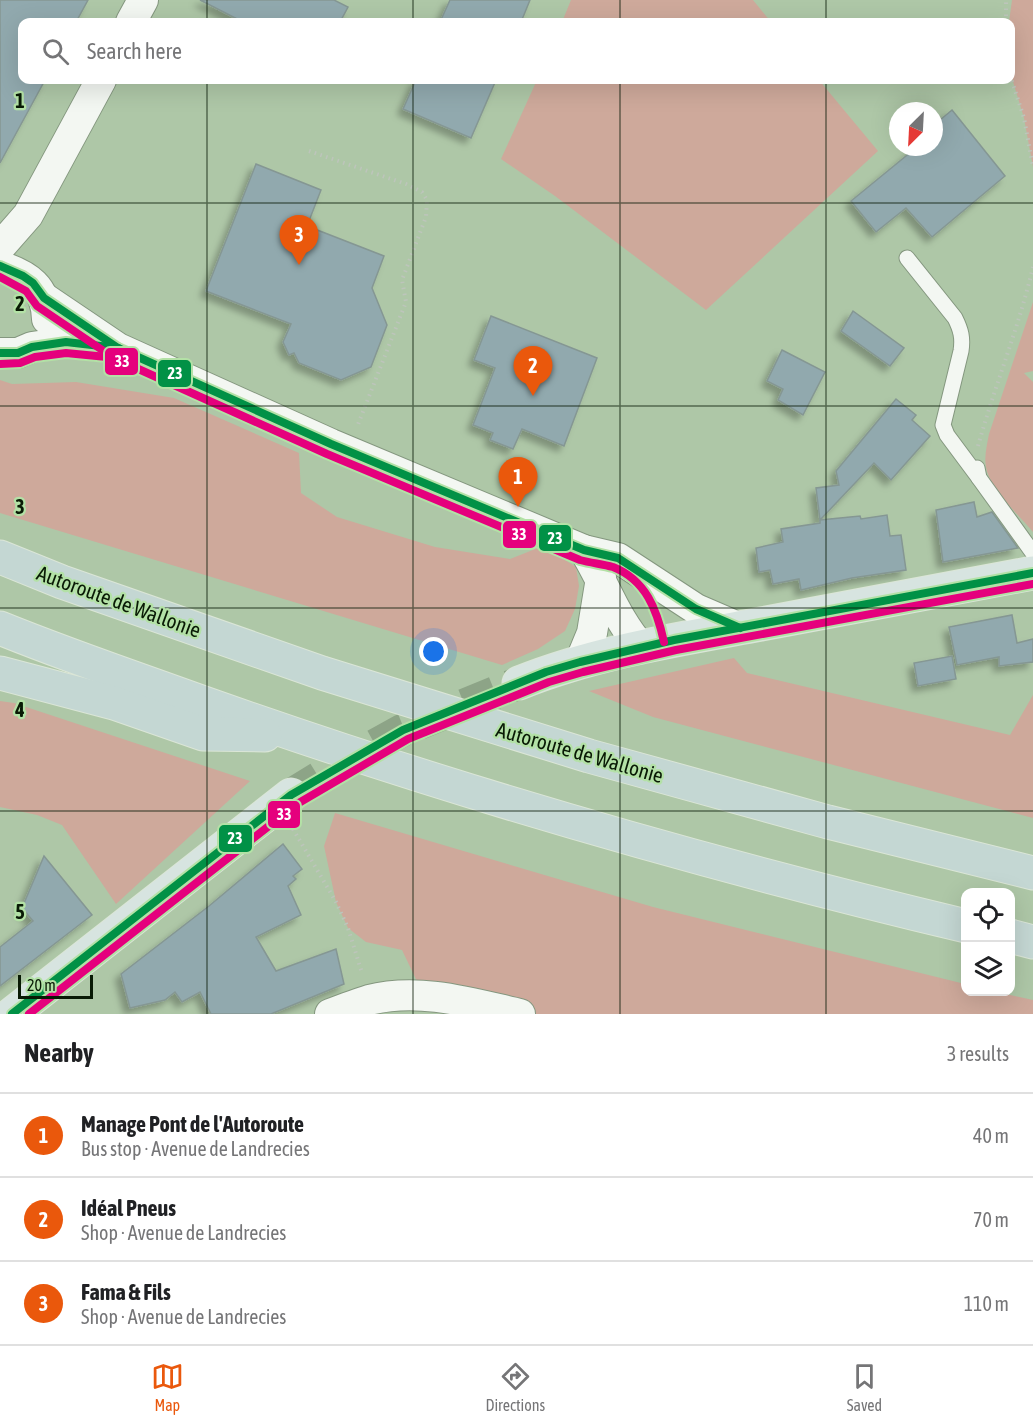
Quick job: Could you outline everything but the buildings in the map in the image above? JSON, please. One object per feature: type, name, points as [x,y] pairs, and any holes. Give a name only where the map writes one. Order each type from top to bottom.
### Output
[{"type":"highway","name":"Autoroute de Wallonie","points":[[0,557],[62,582],[322,673],[589,756],[828,822],[1033,873]]},
{"type":"highway","points":[[0,628],[291,735],[581,825],[815,890],[961,925]]},
{"type":"highway","points":[[0,672],[114,703],[203,734],[291,735]]},
{"type":"highway","points":[[1015,937],[1033,942]]},
{"type":"main road","points":[[519,683],[580,662],[674,640],[1033,573]]},
{"type":"main road","points":[[17,1013],[285,800]]},
{"type":"street","points":[[133,18],[143,0]]},
{"type":"street","points":[[0,247],[24,220],[99,84]]},
{"type":"street","points":[[24,220],[25,254],[39,291],[47,324],[42,336],[32,347]]},
{"type":"street","points":[[0,266],[23,276],[39,291],[118,348],[348,450],[584,550],[618,558],[696,609],[740,628]]},
{"type":"street","points":[[0,353],[18,353],[32,347],[66,342],[118,348]]},
{"type":"street","points":[[584,550],[601,578],[621,620],[642,648]]},
{"type":"street","points":[[580,662],[592,633],[601,578]]},
{"type":"street","points":[[650,579],[668,611],[674,640]]},
{"type":"street","points":[[330,1014],[371,1000],[398,996],[438,997],[520,1014]]},
{"type":"lane","points":[[907,258],[955,318],[960,328],[962,351],[943,425],[947,435],[1033,553]]},
{"type":"lane","points":[[975,458],[980,478]]},
{"type":"path","points":[[1006,0],[1006,18]]},
{"type":"path","points":[[1014,84],[1024,118],[1033,167]]},
{"type":"path","points":[[309,151],[406,184],[422,192],[427,200],[426,218],[402,280],[406,302],[348,450]]},
{"type":"path","points":[[975,458],[989,407],[1027,293],[1033,267]]},
{"type":"path","points":[[285,800],[348,928],[371,1000]]},
{"type":"shaded area","points":[[571,0],[753,0],[768,18],[564,18]]},
{"type":"shaded area","points":[[1012,0],[1033,0],[1033,167],[1024,118],[1014,84],[1015,18],[1010,18]]},
{"type":"shaded area","points":[[535,84],[822,84],[878,151],[706,310],[555,196],[501,159]]},
{"type":"shaded area","points":[[1033,302],[1033,371],[1024,373],[1033,382],[1033,532],[993,484],[988,475],[985,459],[989,434]]},
{"type":"shaded area","points":[[0,380],[12,384],[76,382],[174,398],[299,453],[301,493],[337,517],[435,547],[510,559],[543,546],[576,567],[579,586],[575,609],[565,631],[538,649],[502,665],[0,513]]},
{"type":"shaded area","points":[[734,658],[747,673],[1010,735],[1033,695],[1033,818],[653,717],[589,691]]},
{"type":"shaded area","points":[[0,701],[14,703],[250,781],[116,904],[62,825],[37,815],[0,807]]},
{"type":"shaded area","points":[[335,813],[653,907],[961,983],[961,996],[1015,996],[1033,1000],[1033,1014],[520,1014],[424,996],[402,950],[366,942],[348,928],[336,902],[324,846]]},
{"type":"tunnel","points":[[291,795],[403,730],[519,683]]},
{"type":"transit line","name":"23","points":[[0,266],[23,276],[33,283],[44,298],[118,348],[331,444],[584,550],[618,558],[696,609],[740,628]]},
{"type":"transit line","name":"33","points":[[0,277],[26,291],[37,306],[114,358],[327,454],[580,560],[613,567],[624,573],[634,580],[648,597],[658,619],[664,642]]},
{"type":"transit line","name":"23","points":[[0,353],[18,353],[32,347],[66,342],[118,348]]},
{"type":"transit line","name":"33","points":[[0,364],[20,363],[35,357],[66,353],[117,358]]},
{"type":"transit line","name":"23","points":[[12,1014],[291,795],[403,730],[546,672],[580,662],[674,640],[1033,573]]},
{"type":"transit line","name":"33","points":[[29,1014],[297,804],[408,739],[549,682],[583,672],[676,650],[1033,584]]},
{"type":"place","name":"Fama & Fils","points":[[299,265]]},
{"type":"place","name":"Idéal Pneus","points":[[533,396]]},
{"type":"place","name":"Manage Pont de l'Autoroute","points":[[518,507]]}]
